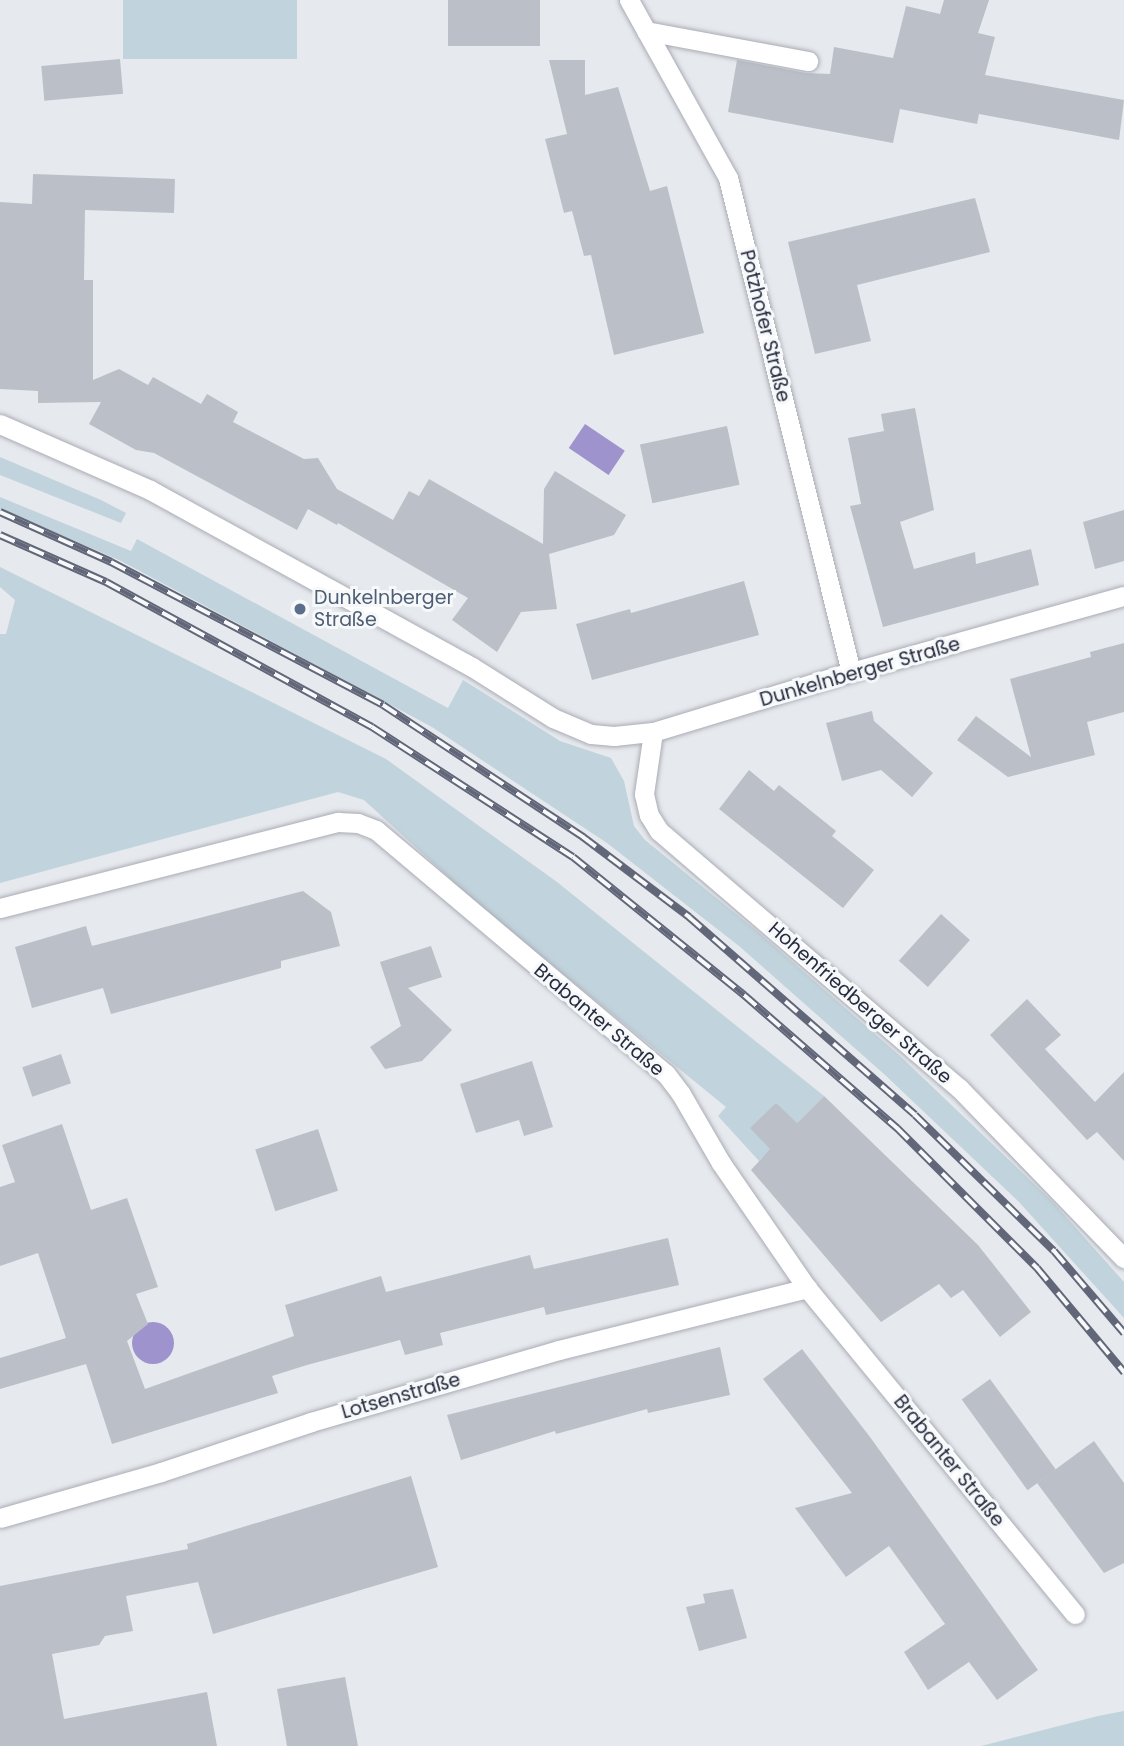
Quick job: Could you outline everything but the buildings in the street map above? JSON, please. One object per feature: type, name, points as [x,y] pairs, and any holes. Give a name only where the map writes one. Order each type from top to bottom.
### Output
[{"type":"street","name":"Potzhofer Straße","points":[[629,0],[728,178],[851,672]]},
{"type":"street","points":[[646,32],[808,61]]},
{"type":"street","name":"Dunkelnberger Straße","points":[[0,424],[150,490],[472,667],[553,718],[592,734],[614,736],[653,733],[851,672],[1124,596]]},
{"type":"street","name":"Hohenfriedberger Straße","points":[[653,733],[644,794],[649,815],[659,831],[959,1088],[1124,1258]]},
{"type":"street","name":"Brabanter Straße","points":[[0,908],[338,822],[358,823],[376,830],[666,1074],[681,1094],[720,1163],[807,1288],[1075,1614]]},
{"type":"street","name":"Lotsenstraße","points":[[0,1518],[546,1353],[807,1288]]},
{"type":"shaded area","points":[[123,0],[297,0],[297,59],[123,59]]},
{"type":"shaded area","points":[[585,424],[625,451],[609,475],[569,448]]},
{"type":"shaded area","points":[[0,457],[126,513],[121,523],[0,475]]},
{"type":"shaded area","points":[[0,497],[131,551],[137,539],[448,708],[463,680],[560,741],[611,758],[624,781],[634,826],[645,840],[757,931],[899,1055],[1052,1201],[1124,1282],[1124,1318],[1019,1202],[884,1074],[739,946],[607,843],[432,727],[119,560],[0,509]]},
{"type":"shaded area","points":[[0,567],[386,759],[557,882],[824,1096],[759,1161],[718,1116],[726,1107],[481,907],[364,800],[338,792],[0,883],[0,634],[6,634],[15,600],[0,587]]},
{"type":"shaded area","points":[[153,1322],[168,1328],[174,1343],[168,1358],[153,1364],[138,1358],[132,1343],[138,1328]]},
{"type":"shaded area","points":[[1124,1711],[1124,1746],[981,1746],[1098,1716]]},
{"type":"railway","points":[[0,512],[111,562],[383,705],[583,837],[689,917],[915,1115],[1054,1251],[1124,1333]]},
{"type":"railway","points":[[0,535],[106,582],[372,727],[573,857],[744,995],[897,1128],[1037,1268],[1124,1372]]},
{"type":"place","name":"Dunkelnberger Straße","points":[[300,609]]}]
